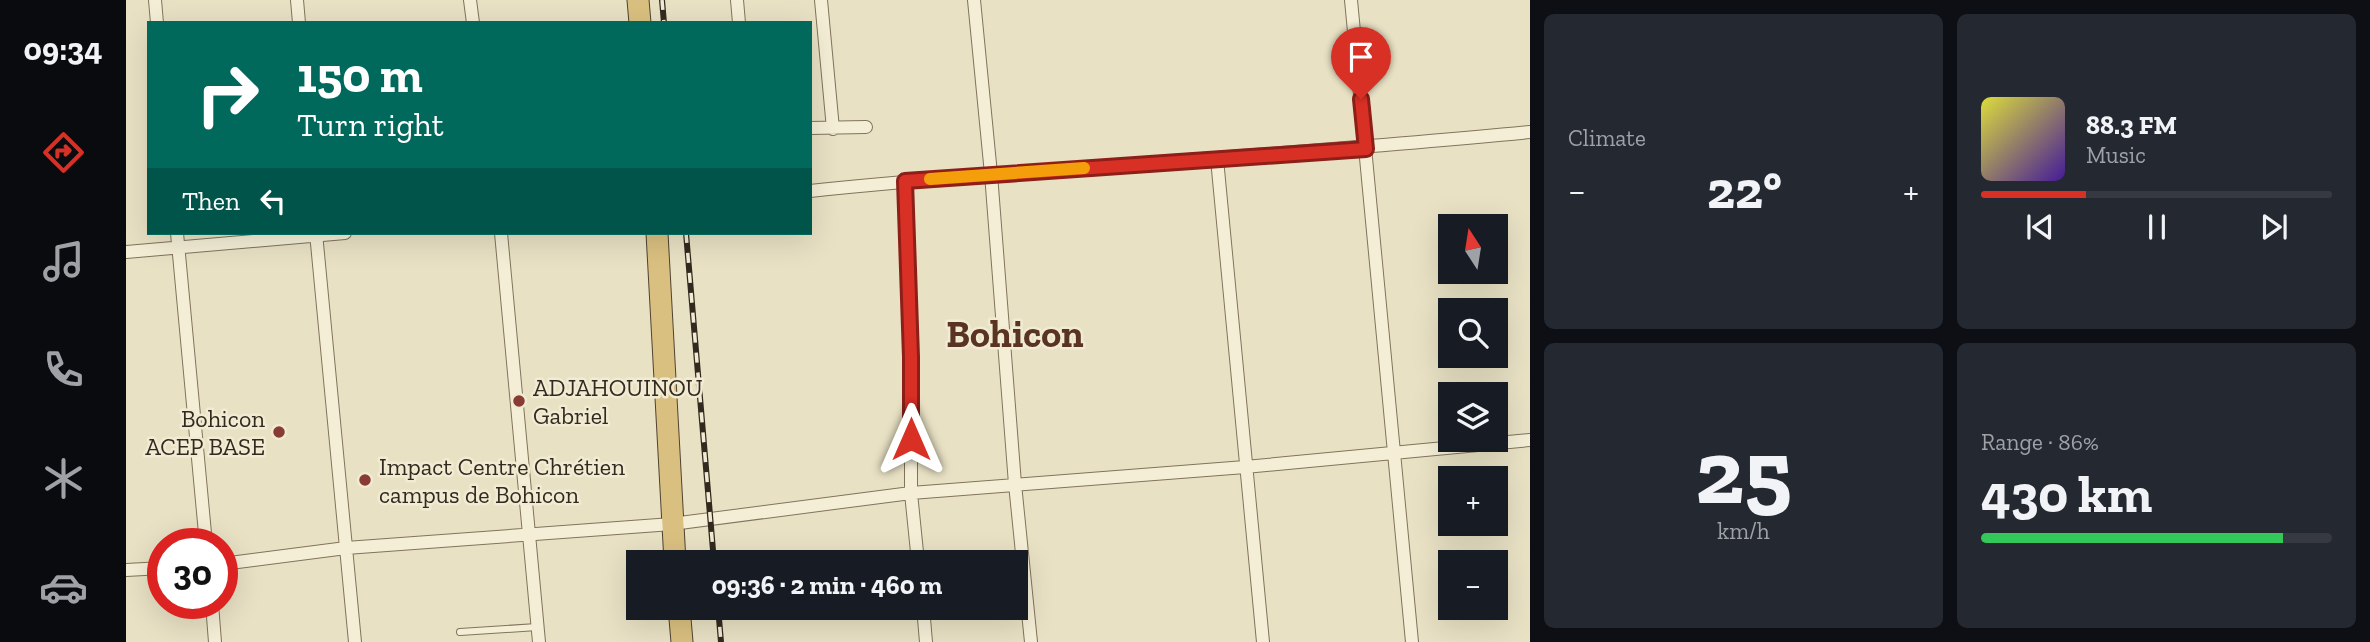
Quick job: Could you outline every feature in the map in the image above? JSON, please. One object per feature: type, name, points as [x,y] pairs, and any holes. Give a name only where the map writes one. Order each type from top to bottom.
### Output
[{"type":"highway","points":[[638,0],[640,21]]},
{"type":"highway","points":[[657,235],[674,550]]},
{"type":"highway","points":[[680,620],[682,642]]},
{"type":"street","points":[[155,0],[157,21]]},
{"type":"street","points":[[297,0],[299,21]]},
{"type":"street","points":[[470,0],[474,21]]},
{"type":"street","points":[[737,0],[739,21]]},
{"type":"street","points":[[821,0],[833,129]]},
{"type":"street","points":[[974,0],[1031,642]]},
{"type":"street","points":[[1351,0],[1412,642]]},
{"type":"street","points":[[812,128],[866,127]]},
{"type":"street","points":[[812,191],[991,174],[1366,149],[1530,132]]},
{"type":"street","points":[[1217,159],[1263,642]]},
{"type":"street","points":[[905,181],[911,357],[911,493],[917,550]]},
{"type":"street","points":[[177,235],[205,528]]},
{"type":"street","points":[[126,252],[307,235]]},
{"type":"street","points":[[316,235],[355,642]]},
{"type":"street","points":[[501,235],[539,642]]},
{"type":"street","points":[[238,562],[346,548],[671,524],[911,493],[1245,467],[1530,440]]},
{"type":"street","points":[[126,570],[147,569]]},
{"type":"street","points":[[213,619],[215,642]]},
{"type":"street","points":[[924,620],[926,642]]},
{"type":"lane","points":[[460,632],[537,627]]},
{"type":"railway","points":[[662,0],[664,21]]},
{"type":"railway","points":[[686,235],[713,550]]},
{"type":"railway","points":[[719,620],[721,642]]},
{"type":"slow traffic","points":[[930,179],[1084,168]]},
{"type":"place","name":"ADJAHOUINOU Gabriel","points":[[519,401]]},
{"type":"place","name":"Bohicon ACEP BASE","points":[[279,432]]},
{"type":"place","name":"Impact Centre Chrétien campus de Bohicon","points":[[365,480]]},
{"type":"district","name":"Bohicon","points":[[1015,334]]},
{"type":"route","points":[[911,439],[905,181],[1366,149],[1361,99]]}]
